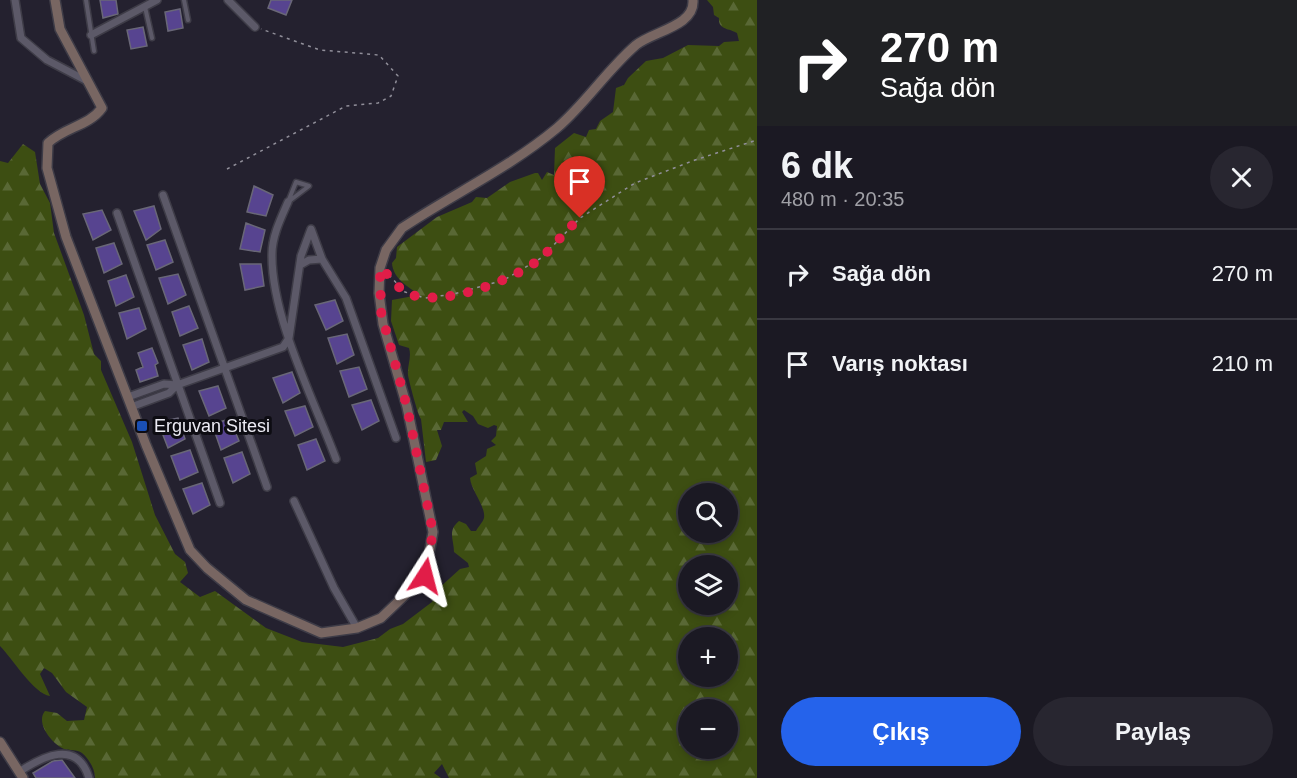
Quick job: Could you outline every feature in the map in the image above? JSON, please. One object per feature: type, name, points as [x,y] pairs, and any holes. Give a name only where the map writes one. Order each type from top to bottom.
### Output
[{"type":"street","points":[[15,0],[21,38],[47,60],[89,82]]},
{"type":"street","points":[[55,0],[60,29],[102,108],[95,119],[58,133],[48,143],[47,168],[66,237],[190,550],[207,568],[246,600],[321,633],[357,628],[381,618],[425,576],[433,532],[407,407],[381,312],[380,268],[389,244],[402,228],[507,165],[555,130],[580,108],[639,44],[687,18],[692,10],[693,0]]},
{"type":"street","points":[[91,35],[157,0]]},
{"type":"street","points":[[228,0],[255,27]]},
{"type":"street","points":[[163,195],[267,487]]},
{"type":"street","points":[[288,202],[276,231],[272,254],[275,287],[288,338],[336,459]]},
{"type":"street","points":[[117,213],[220,503]]},
{"type":"street","points":[[130,402],[169,393],[177,386],[283,347],[288,338],[302,256],[311,229],[322,259],[345,298],[396,438]]},
{"type":"street","points":[[302,264],[309,260],[322,259]]},
{"type":"street","points":[[294,501],[334,588],[357,628]]},
{"type":"street","points":[[0,742],[21,775],[38,760],[57,754],[75,757],[85,765],[89,778]]},
{"type":"lane","points":[[86,0],[94,51]]},
{"type":"lane","points":[[184,0],[188,20]]},
{"type":"lane","points":[[145,6],[152,38]]},
{"type":"lane","points":[[296,182],[309,186],[302,191],[288,202],[296,182]]},
{"type":"path","points":[[227,169],[346,106],[378,103],[391,96],[398,76],[379,55],[320,50],[255,27]]},
{"type":"path","points":[[380,268],[405,292],[425,298],[454,294],[504,280],[541,258],[580,218],[635,183],[757,140]]},
{"type":"green space","points":[[707,0],[757,0],[757,778],[449,778],[442,764],[434,773],[441,778],[95,778],[93,768],[85,755],[78,751],[64,749],[55,743],[46,733],[42,721],[45,711],[57,713],[67,721],[84,720],[87,707],[66,692],[52,673],[44,668],[40,674],[50,696],[44,694],[30,682],[0,646],[0,161],[8,163],[23,144],[35,152],[40,184],[50,203],[54,233],[84,315],[94,354],[101,361],[101,370],[132,442],[155,515],[175,554],[185,562],[188,573],[180,582],[200,597],[215,591],[266,628],[302,642],[343,647],[378,638],[390,629],[403,624],[432,602],[439,588],[460,569],[469,567],[468,563],[454,552],[452,532],[459,521],[466,524],[471,531],[476,531],[483,520],[483,509],[470,478],[477,474],[475,463],[486,456],[487,449],[496,445],[491,441],[496,436],[497,426],[488,428],[478,424],[473,416],[464,410],[462,412],[468,422],[444,422],[441,430],[437,430],[442,446],[436,460],[426,462],[421,419],[408,375],[409,348],[399,345],[391,321],[392,300],[419,295],[402,282],[393,269],[392,263],[396,258],[397,247],[437,217],[472,202],[476,197],[487,198],[510,182],[535,173],[538,173],[542,180],[547,172],[554,175],[555,148],[574,133],[586,137],[589,130],[596,129],[600,121],[613,112],[616,88],[624,85],[646,61],[663,58],[688,45],[719,46],[724,42],[739,41],[737,33],[720,25],[719,18],[714,15],[713,7]]},
{"type":"building","points":[[100,0],[116,0],[118,14],[103,18]]},
{"type":"building","points":[[271,0],[292,0],[286,15],[268,8]]},
{"type":"building","points":[[180,9],[183,28],[168,31],[165,12]]},
{"type":"building","points":[[143,27],[147,46],[131,49],[127,30]]},
{"type":"building","points":[[254,186],[273,195],[266,216],[247,212]]},
{"type":"building","points":[[154,206],[161,229],[146,240],[134,211]]},
{"type":"building","points":[[102,210],[111,230],[93,240],[83,214]]},
{"type":"building","points":[[246,223],[265,230],[260,252],[240,249]]},
{"type":"building","points":[[165,240],[173,262],[156,270],[147,245]]},
{"type":"building","points":[[114,243],[122,264],[104,273],[96,248]]},
{"type":"building","points":[[240,264],[261,264],[264,286],[245,290]]},
{"type":"building","points":[[178,274],[186,295],[168,304],[159,278]]},
{"type":"building","points":[[126,275],[134,297],[116,306],[108,281]]},
{"type":"building","points":[[335,300],[343,321],[326,330],[315,305]]},
{"type":"building","points":[[189,306],[198,328],[180,336],[172,312]]},
{"type":"building","points":[[139,308],[146,329],[127,339],[119,313]]},
{"type":"building","points":[[347,334],[354,355],[337,364],[328,338]]},
{"type":"building","points":[[202,339],[209,362],[192,370],[183,345]]},
{"type":"building","points":[[152,348],[158,363],[155,365],[158,376],[140,382],[136,370],[143,367],[138,353]]},
{"type":"building","points":[[359,367],[367,389],[349,397],[340,371]]},
{"type":"building","points":[[292,372],[300,393],[283,403],[273,378]]},
{"type":"building","points":[[218,386],[226,408],[209,416],[199,391]]},
{"type":"building","points":[[371,400],[379,421],[362,430],[352,405]]},
{"type":"building","points":[[305,406],[313,427],[295,436],[285,411]]},
{"type":"building","points":[[178,418],[185,439],[168,448],[158,422]]},
{"type":"building","points":[[230,419],[239,441],[221,450],[212,424]]},
{"type":"building","points":[[316,439],[325,461],[307,470],[298,445]]},
{"type":"building","points":[[190,450],[198,472],[180,480],[171,456]]},
{"type":"building","points":[[242,452],[250,474],[233,483],[224,458]]},
{"type":"building","points":[[202,483],[210,505],[193,514],[183,489]]},
{"type":"building","points":[[62,760],[75,778],[36,778],[33,773],[53,761]]},
{"type":"place","name":"Erguvan Sitesi","points":[[142,426]]},
{"type":"route","points":[[425,576],[433,532],[407,407],[383,324],[379,284],[380,268],[405,292],[413,295],[435,298],[454,294],[504,280],[518,273],[541,258],[580,218]]}]
